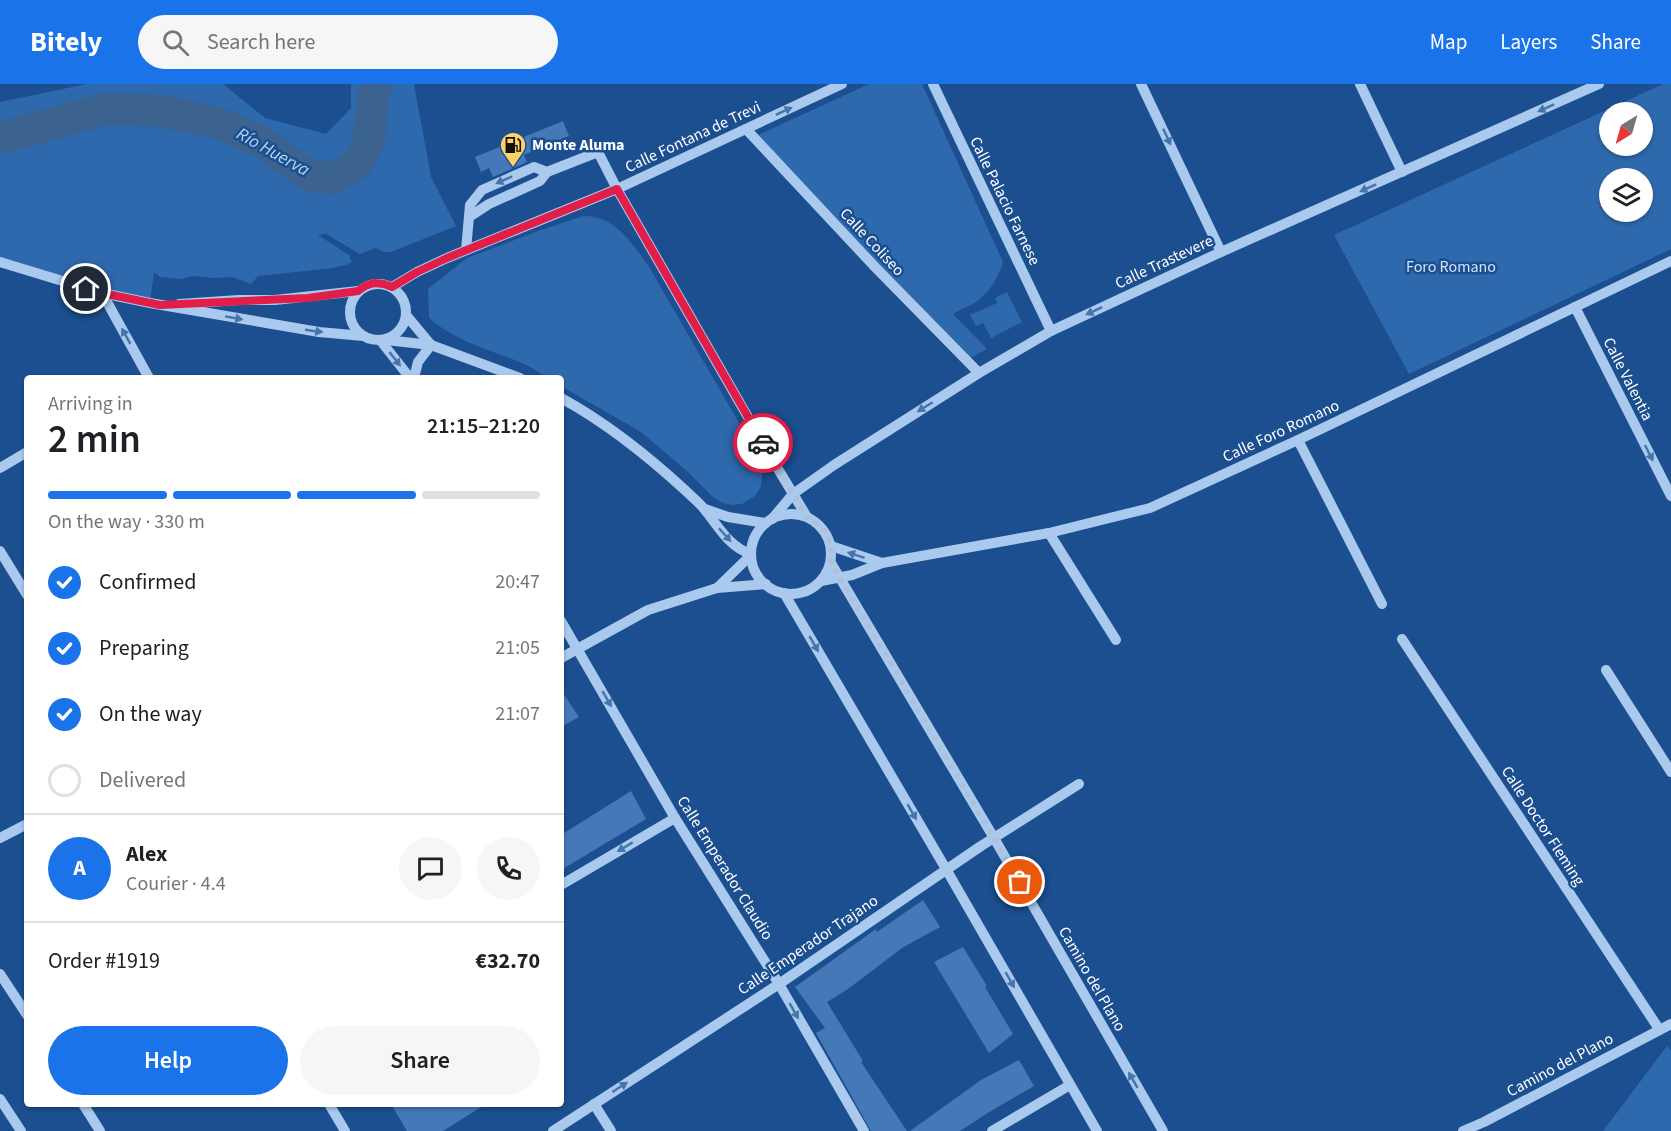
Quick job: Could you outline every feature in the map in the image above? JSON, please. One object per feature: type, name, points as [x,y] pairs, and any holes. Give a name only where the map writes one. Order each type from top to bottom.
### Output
[{"type":"street","name":"Calle Fontana de Trevi","points":[[392,287],[417,272],[617,189],[842,84]]},
{"type":"street","name":"Calle Palacio Farnese","points":[[933,84],[1051,331]]},
{"type":"street","points":[[1142,84],[1221,252]]},
{"type":"street","points":[[1360,84],[1402,172]]},
{"type":"street","points":[[1570,84],[1575,95]]},
{"type":"street","name":"Calle Trastevere","points":[[768,521],[793,494],[882,434],[1051,331],[1221,252],[1599,84]]},
{"type":"street","name":"Calle Coliseo","points":[[746,129],[875,267],[979,373]]},
{"type":"street","points":[[469,217],[489,204],[540,181],[547,171],[598,152],[617,189],[793,494],[807,517],[823,529],[828,537],[831,546],[831,563],[821,581],[808,591],[784,593],[774,590],[755,572],[751,554],[755,537],[768,521]]},
{"type":"street","points":[[466,250],[470,205],[482,190],[534,167],[547,171]]},
{"type":"street","name":"Calle Foro Romano","points":[[821,581],[841,579],[882,563],[1049,534],[1150,508],[1298,440],[1671,261]]},
{"type":"street","points":[[0,262],[102,293],[160,305],[318,332],[431,345],[512,375]]},
{"type":"street","points":[[363,336],[352,323],[350,306],[353,298],[365,286],[374,283],[384,284],[399,292],[406,307],[406,315],[399,331],[381,340]]},
{"type":"street","points":[[160,305],[275,300],[358,291]]},
{"type":"street","points":[[102,293],[147,375]]},
{"type":"street","name":"Calle Valentia","points":[[1575,308],[1671,496]]},
{"type":"street","points":[[406,315],[431,345]]},
{"type":"street","points":[[381,340],[408,375]]},
{"type":"street","points":[[415,375],[418,362],[431,345]]},
{"type":"street","points":[[564,400],[637,449],[704,509],[736,547],[751,554]]},
{"type":"street","points":[[1298,440],[1382,604]]},
{"type":"street","points":[[0,468],[24,454]]},
{"type":"street","points":[[704,509],[728,517],[768,521],[789,513],[807,517]]},
{"type":"street","points":[[1049,534],[1116,640]]},
{"type":"street","name":"Calle Foro Romano","points":[[831,546],[882,563]]},
{"type":"street","points":[[0,551],[4,568],[24,591]]},
{"type":"street","points":[[717,588],[751,554]]},
{"type":"street","name":"Camino del Plano","points":[[831,563],[994,838],[1163,1131]]},
{"type":"street","points":[[564,656],[648,610],[717,588],[766,584]]},
{"type":"street","points":[[784,593],[1097,1131]]},
{"type":"street","name":"Calle Emperador Claudio","points":[[564,626],[675,818],[779,984],[864,1131]]},
{"type":"street","name":"Calle Doctor Fleming","points":[[1402,639],[1659,1029]]},
{"type":"street","points":[[1606,670],[1671,772]]},
{"type":"street","name":"Calle Emperador Trajano","points":[[553,1131],[779,984],[946,869],[1079,784]]},
{"type":"street","points":[[564,883],[675,818]]},
{"type":"street","points":[[0,838],[24,826]]},
{"type":"street","points":[[0,974],[24,1010]]},
{"type":"street","name":"Camino del Plano","points":[[1463,1131],[1671,1024]]},
{"type":"street","points":[[992,1131],[1070,1085]]},
{"type":"street","points":[[0,1098],[21,1131]]},
{"type":"street","points":[[594,1104],[610,1131]]},
{"type":"street","points":[[85,1107],[100,1131]]},
{"type":"street","points":[[330,1107],[345,1131]]},
{"type":"green space","points":[[87,84],[223,84],[265,118],[326,134],[351,108],[351,84],[414,84],[431,177],[456,226],[391,252],[384,252],[376,248],[360,254],[326,234],[318,235],[349,255],[352,262],[333,268],[258,276],[251,284],[232,277],[193,276],[180,279],[160,277],[154,272],[150,303],[0,262],[0,102]]},
{"type":"green space","points":[[869,84],[922,84],[1003,262],[995,281],[987,292],[977,302],[953,314],[987,349],[968,359],[756,136]]},
{"type":"green space","name":"Foro Romano","points":[[1663,84],[1671,84],[1671,249],[1409,374],[1334,235],[1599,113],[1599,156],[1653,156],[1653,102],[1624,102]]},
{"type":"green space","points":[[583,216],[594,217],[613,225],[642,256],[739,423],[757,448],[763,469],[761,486],[755,496],[742,504],[723,503],[714,498],[641,432],[564,388],[564,375],[544,375],[522,363],[461,339],[429,318],[428,289],[467,258]]},
{"type":"green space","points":[[1007,292],[1022,322],[991,338],[983,323],[976,326],[970,315],[997,303],[995,298]]},
{"type":"green space","points":[[1667,1046],[1671,1051],[1671,1131],[1603,1131]]},
{"type":"building","points":[[563,121],[569,136],[524,155],[527,162],[493,177],[489,168],[481,172],[475,157]]},
{"type":"building","points":[[564,694],[579,717],[564,725]]},
{"type":"building","points":[[631,791],[646,819],[564,868],[564,833]]},
{"type":"building","points":[[923,900],[940,927],[902,948],[827,1002],[863,1061],[861,1062],[907,1131],[871,1131],[816,1033],[825,1028],[795,987],[876,929],[877,932]]},
{"type":"building","points":[[963,947],[1013,1034],[989,1053],[934,962]]},
{"type":"building","points":[[1019,1060],[1034,1086],[960,1131],[910,1131],[981,1080]]},
{"type":"building","points":[[393,1107],[481,1107],[443,1131],[407,1131]]},
{"type":"waterway","name":"Río Huerva","points":[[0,138],[106,109],[161,111],[215,122],[262,142],[310,176],[334,178],[358,163],[369,139],[373,96],[377,84]]},
{"type":"way so far","points":[[763,443],[807,517],[813,519],[828,537],[832,554],[831,563],[1020,882]]},
{"type":"place","name":"Monte Aluma","points":[[513,168]]},
{"type":"route","points":[[86,289],[160,305],[308,298],[358,291],[374,283],[392,287],[447,258],[617,189],[763,443]]}]
